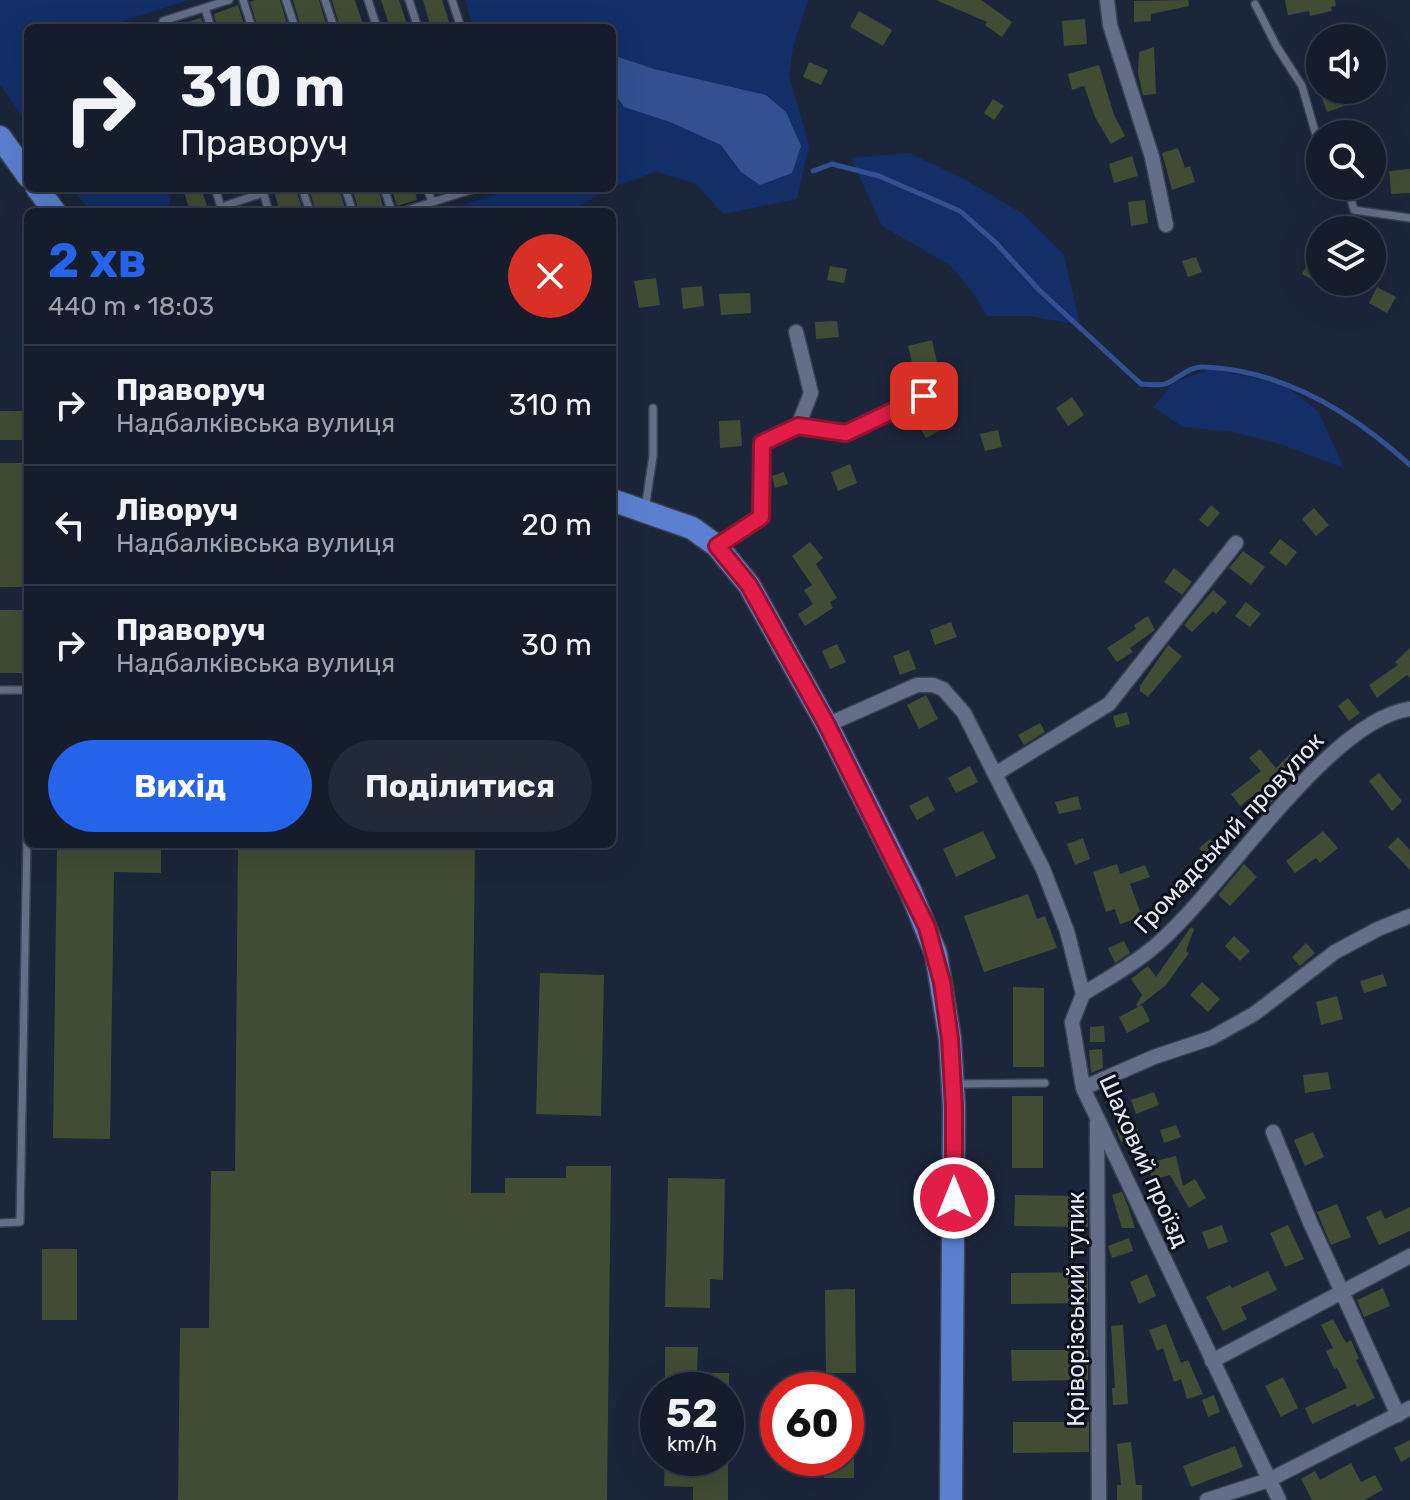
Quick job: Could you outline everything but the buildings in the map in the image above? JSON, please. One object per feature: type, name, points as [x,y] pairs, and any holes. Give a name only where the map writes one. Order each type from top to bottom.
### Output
[{"type":"main road","points":[[0,137],[24,170]]},
{"type":"main road","points":[[616,501],[692,528],[717,546],[749,585],[827,725],[927,927],[942,982],[953,1084],[951,1500]]},
{"type":"street","points":[[1107,0],[1110,25],[1152,157],[1166,225]]},
{"type":"street","points":[[796,332],[811,393],[798,426]]},
{"type":"street","points":[[717,546],[761,517],[762,443],[798,426],[846,433],[924,396]]},
{"type":"street","points":[[997,773],[1109,704],[1236,543]]},
{"type":"street","name":"Шаховий проїзд","points":[[827,725],[917,685],[933,685],[954,699],[997,773],[1043,869],[1067,931],[1083,994],[1072,1022],[1083,1088],[1279,1500]]},
{"type":"street","name":"Громадський провулок","points":[[1083,994],[1150,950],[1326,757],[1362,729],[1393,711],[1410,709]]},
{"type":"street","points":[[1083,1088],[1154,1057],[1211,1038],[1254,1014],[1335,952],[1410,916]]},
{"type":"street","name":"Кріворізський тупик","points":[[1097,1118],[1099,1500]]},
{"type":"street","points":[[1207,1500],[1269,1480],[1404,1412],[1342,1293],[1273,1132]]},
{"type":"street","points":[[1212,1361],[1410,1256]]},
{"type":"lane","points":[[164,24],[163,21],[229,0]]},
{"type":"lane","points":[[243,0],[251,24]]},
{"type":"lane","points":[[286,0],[294,24]]},
{"type":"lane","points":[[325,0],[333,24]]},
{"type":"lane","points":[[368,0],[376,24]]},
{"type":"lane","points":[[409,0],[417,24]]},
{"type":"lane","points":[[452,0],[460,24]]},
{"type":"lane","points":[[1255,4],[1302,86],[1312,120]]},
{"type":"lane","points":[[205,8],[210,24]]},
{"type":"lane","points":[[216,192],[221,207],[257,192]]},
{"type":"lane","points":[[428,192],[432,202]]},
{"type":"lane","points":[[413,208],[462,192]]},
{"type":"lane","points":[[1351,200],[1354,210],[1410,218]]},
{"type":"lane","points":[[644,510],[653,456],[653,408]]},
{"type":"lane","points":[[0,690],[24,690]]},
{"type":"lane","points":[[0,1223],[20,1222],[27,848]]},
{"type":"lane","points":[[953,1084],[1045,1083]]},
{"type":"shaded area","points":[[0,0],[189,0],[117,24],[24,24],[24,119],[0,84]]},
{"type":"shaded area","points":[[465,0],[808,0],[793,48],[789,75],[809,146],[797,199],[723,214],[695,183],[656,172],[616,186],[616,24],[472,24]]},
{"type":"shaded area","points":[[616,56],[654,69],[766,95],[786,112],[801,146],[792,173],[760,185],[741,172],[721,145],[670,122],[624,107],[616,96]]},
{"type":"shaded area","points":[[909,153],[964,179],[1022,213],[1064,255],[1080,325],[1029,316],[987,316],[950,265],[882,226],[851,158]]},
{"type":"shaded area","points":[[74,192],[169,192],[171,200],[168,208],[88,208]]},
{"type":"shaded area","points":[[503,192],[604,192],[578,208],[453,208]]},
{"type":"shaded area","points":[[1210,369],[1283,384],[1318,411],[1344,468],[1277,443],[1234,432],[1183,427],[1153,407],[1173,383]]},
{"type":"waterway","points":[[813,171],[832,164],[879,176],[960,211],[995,242],[1039,290],[1141,384],[1165,384],[1199,367],[1262,376],[1341,412],[1410,465]]},
{"type":"route","points":[[924,396],[846,433],[798,426],[762,443],[761,517],[717,546],[749,585],[827,725],[927,927],[942,982],[950,1039],[954,1198]]}]
